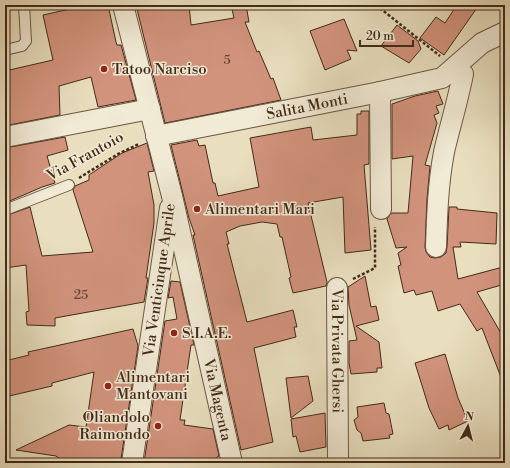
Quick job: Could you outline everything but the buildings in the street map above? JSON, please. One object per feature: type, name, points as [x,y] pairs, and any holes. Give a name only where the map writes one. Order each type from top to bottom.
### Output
[{"type":"street","name":"Via Venticinque Aprile","points":[[124,5],[172,196],[132,463]]},
{"type":"street","name":"Salita Monti","points":[[156,136],[380,92],[442,78],[482,43],[505,32]]},
{"type":"street","points":[[436,247],[438,195],[443,159],[463,74],[455,67]]},
{"type":"street","points":[[378,215],[380,92]]},
{"type":"street","points":[[5,137],[150,109]]},
{"type":"street","name":"Via Magenta","points":[[172,196],[232,463]]},
{"type":"street","name":"Via Privata Ghersi","points":[[337,288],[338,463]]},
{"type":"lane","points":[[5,50],[22,46],[26,40],[24,5]]},
{"type":"lane","name":"Via Frantoio","points":[[5,210],[69,185]]},
{"type":"path","points":[[376,5],[455,67]]},
{"type":"path","name":"Via Frantoio","points":[[69,185],[86,172],[118,154],[156,136]]},
{"type":"path","name":"Via Privata Ghersi","points":[[337,288],[375,268],[378,215]]},
{"type":"place","name":"Tatoo Narciso","points":[[104,69]]},
{"type":"place","name":"Alimentari Mari","points":[[197,209]]},
{"type":"place","name":"S.I.A.E.","points":[[174,333]]},
{"type":"place","name":"Alimentari Mantovani","points":[[108,386]]},
{"type":"place","name":"Oliandolo Raimondo","points":[[158,426]]}]
